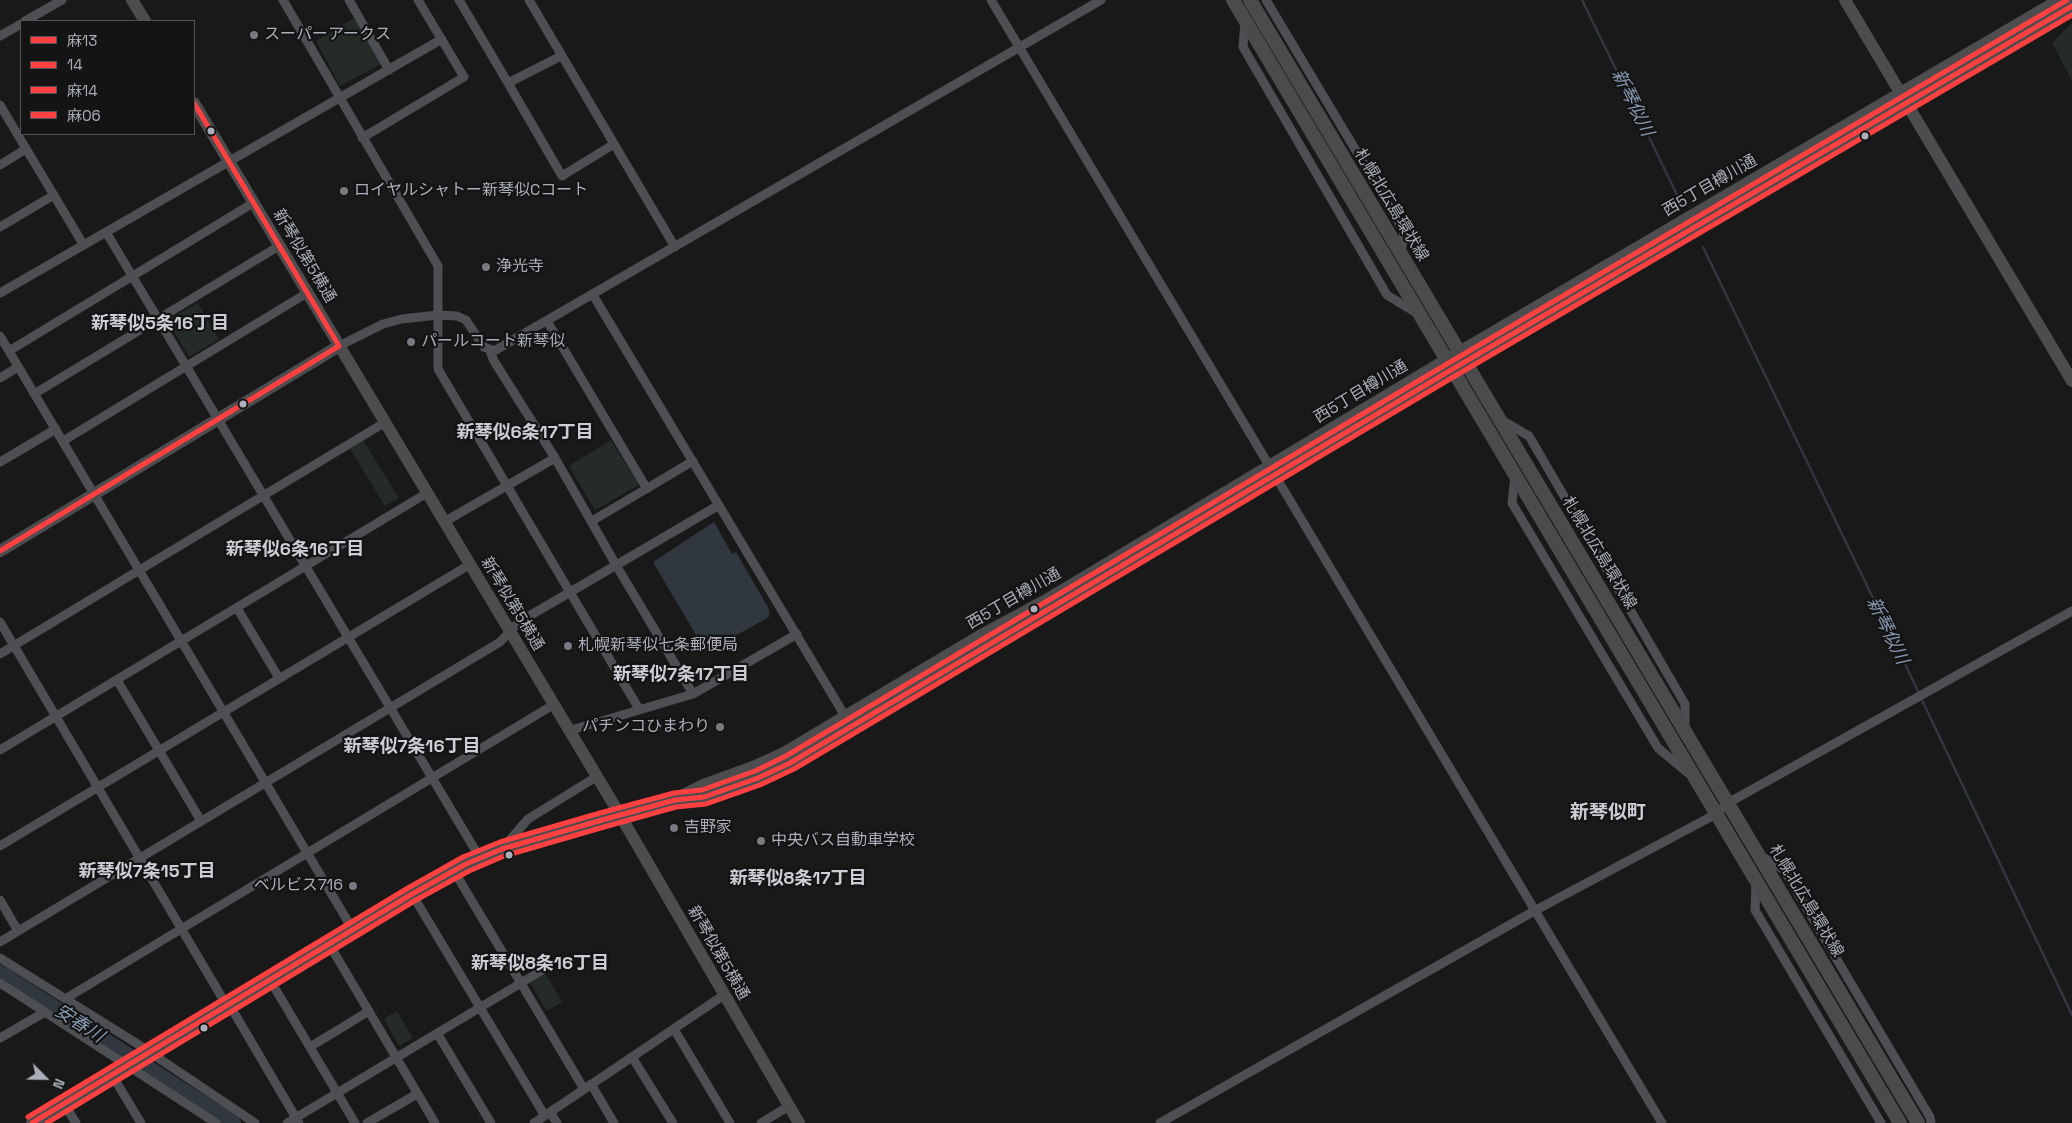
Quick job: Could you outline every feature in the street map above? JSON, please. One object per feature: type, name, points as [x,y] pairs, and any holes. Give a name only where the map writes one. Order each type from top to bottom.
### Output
[{"type":"main road","points":[[132,0],[144,20]]},
{"type":"main road","name":"札幌北広島環状線","points":[[1232,0],[1900,1123]]},
{"type":"main road","name":"札幌北広島環状線","points":[[1250,0],[1918,1123]]},
{"type":"main road","points":[[1845,0],[2072,381]]},
{"type":"main road","name":"西5丁目樽川通","points":[[1904,98],[2059,0]]},
{"type":"main road","name":"西5丁目樽川通","points":[[32,1123],[412,894],[480,858],[502,849],[675,800],[701,786],[754,767],[848,721],[1462,357],[1904,98],[2072,6]]},
{"type":"main road","name":"新琴似第5横通","points":[[195,105],[620,816],[799,1123]]},
{"type":"main road","points":[[0,551],[339,346]]},
{"type":"street","points":[[27,20],[62,0]]},
{"type":"street","points":[[283,0],[338,98],[438,266],[438,369],[639,709]]},
{"type":"street","points":[[349,0],[389,70]]},
{"type":"street","points":[[362,138],[464,77],[418,0]]},
{"type":"street","points":[[459,0],[562,176],[614,144]]},
{"type":"street","points":[[529,0],[675,247]]},
{"type":"street","points":[[991,0],[1662,1123]]},
{"type":"street","points":[[490,351],[497,349],[593,295],[1102,0]]},
{"type":"street","points":[[1266,0],[1404,231],[1401,255]]},
{"type":"street","points":[[0,36],[20,25]]},
{"type":"street","points":[[0,293],[442,39]]},
{"type":"street","points":[[508,83],[562,56]]},
{"type":"street","points":[[0,105],[83,244]]},
{"type":"street","points":[[0,165],[26,149]]},
{"type":"street","points":[[0,227],[54,195]]},
{"type":"street","points":[[9,351],[253,203]]},
{"type":"street","points":[[106,232],[480,858]]},
{"type":"street","points":[[34,394],[279,246]]},
{"type":"street","points":[[63,441],[307,293]]},
{"type":"street","points":[[593,295],[848,721]]},
{"type":"street","points":[[339,346],[383,324],[402,319],[438,315],[457,316],[466,320],[484,347],[490,351],[494,361],[555,458],[693,694]]},
{"type":"street","points":[[547,321],[647,489]]},
{"type":"street","points":[[0,336],[353,930]]},
{"type":"street","points":[[0,378],[18,367]]},
{"type":"street","points":[[0,654],[384,423]]},
{"type":"street","points":[[0,462],[56,430]]},
{"type":"street","points":[[444,522],[555,458]]},
{"type":"street","points":[[592,521],[693,461]]},
{"type":"street","points":[[0,750],[426,493]]},
{"type":"street","points":[[0,942],[500,642],[519,622],[719,505]]},
{"type":"street","points":[[0,846],[469,565]]},
{"type":"street","points":[[237,608],[279,678]]},
{"type":"street","points":[[1160,1123],[1536,910],[1716,814],[1728,803],[2072,611]]},
{"type":"street","points":[[0,622],[297,1120]]},
{"type":"street","points":[[568,731],[693,694],[797,634]]},
{"type":"street","points":[[117,680],[202,821]]},
{"type":"street","points":[[65,999],[553,705]]},
{"type":"street","points":[[502,849],[528,819],[596,777]]},
{"type":"street","points":[[1758,854],[1784,870],[1930,1117],[1931,1123]]},
{"type":"street","points":[[454,871],[521,984],[588,1087],[614,1123]]},
{"type":"street","points":[[1756,881],[1755,910],[1881,1123]]},
{"type":"street","points":[[412,894],[547,1114],[557,1123]]},
{"type":"street","points":[[0,900],[18,931]]},
{"type":"street","points":[[329,944],[435,1123]]},
{"type":"street","points":[[0,958],[255,1123]]},
{"type":"street","points":[[287,1123],[297,1120],[337,1093],[541,971]]},
{"type":"street","points":[[270,980],[355,1123]]},
{"type":"street","points":[[0,983],[130,1064],[216,1123]]},
{"type":"street","points":[[534,1123],[724,995]]},
{"type":"street","points":[[310,1047],[369,1011]]},
{"type":"street","points":[[0,1038],[45,1012]]},
{"type":"street","points":[[674,1029],[730,1123]]},
{"type":"street","points":[[437,1033],[491,1123]]},
{"type":"street","points":[[632,1057],[673,1123]]},
{"type":"street","points":[[112,1075],[141,1123]]},
{"type":"street","points":[[367,1123],[417,1094]]},
{"type":"street","points":[[64,1104],[76,1123]]},
{"type":"street","points":[[761,1123],[789,1106]]},
{"type":"shaded area","points":[[354,18],[381,64],[340,86],[316,41]]},
{"type":"shaded area","points":[[2072,23],[2072,81],[2052,43]]},
{"type":"shaded area","points":[[198,303],[219,339],[189,357],[167,320]]},
{"type":"shaded area","points":[[363,440],[399,498],[385,506],[350,449]]},
{"type":"shaded area","points":[[611,440],[639,485],[595,510],[569,466]]},
{"type":"shaded area","points":[[714,522],[732,554],[736,552],[769,609],[769,617],[706,652],[653,562]]},
{"type":"shaded area","points":[[545,973],[562,1002],[547,1011],[530,983]]},
{"type":"shaded area","points":[[397,1011],[413,1038],[399,1046],[384,1019]]},
{"type":"waterway","name":"新琴似川","points":[[1582,0],[1683,207]]},
{"type":"waterway","name":"新琴似川","points":[[1703,247],[1919,693]]},
{"type":"waterway","name":"新琴似川","points":[[1921,698],[2072,1015]]},
{"type":"waterway","name":"安春川","points":[[0,973],[233,1123]]},
{"type":"transit line","name":"麻14","points":[[28,1117],[408,888],[463,857],[500,842],[600,813],[674,793],[702,790],[755,771],[786,756],[1447,364],[2067,0]]},
{"type":"transit line","name":"麻13","points":[[32,1123],[412,894],[466,864],[502,849],[602,820],[675,800],[704,797],[758,778],[790,763],[1451,370],[2072,6]]},
{"type":"transit line","name":"14","points":[[47,1123],[416,900],[469,871],[504,856],[604,827],[676,807],[706,804],[760,785],[794,769],[1455,376],[2072,15]]},
{"type":"transit line","name":"麻06","points":[[195,105],[339,346]]},
{"type":"transit line","name":"麻06","points":[[0,551],[339,346]]},
{"type":"place","name":"スーパーアークス","points":[[254,35]]},
{"type":"place","name":"ロイヤルシャトー新琴似Cコート","points":[[344,191]]},
{"type":"place","name":"浄光寺","points":[[486,267]]},
{"type":"place","name":"パールコート新琴似","points":[[411,342]]},
{"type":"place","name":"札幌新琴似七条郵便局","points":[[568,646]]},
{"type":"place","name":"パチンコひまわり","points":[[720,727]]},
{"type":"place","name":"吉野家","points":[[674,828]]},
{"type":"place","name":"中央バス自動車学校","points":[[761,841]]},
{"type":"place","name":"ベルビス716","points":[[353,886]]},
{"type":"district","name":"新琴似5条16丁目","points":[[160,324]]},
{"type":"district","name":"新琴似6条17丁目","points":[[525,433]]},
{"type":"district","name":"新琴似6条16丁目","points":[[295,550]]},
{"type":"district","name":"新琴似7条17丁目","points":[[681,675]]},
{"type":"district","name":"新琴似7条16丁目","points":[[412,747]]},
{"type":"district","name":"新琴似町","points":[[1608,813]]},
{"type":"district","name":"新琴似7条15丁目","points":[[147,872]]},
{"type":"district","name":"新琴似8条17丁目","points":[[798,879]]},
{"type":"district","name":"新琴似8条16丁目","points":[[540,964]]}]
